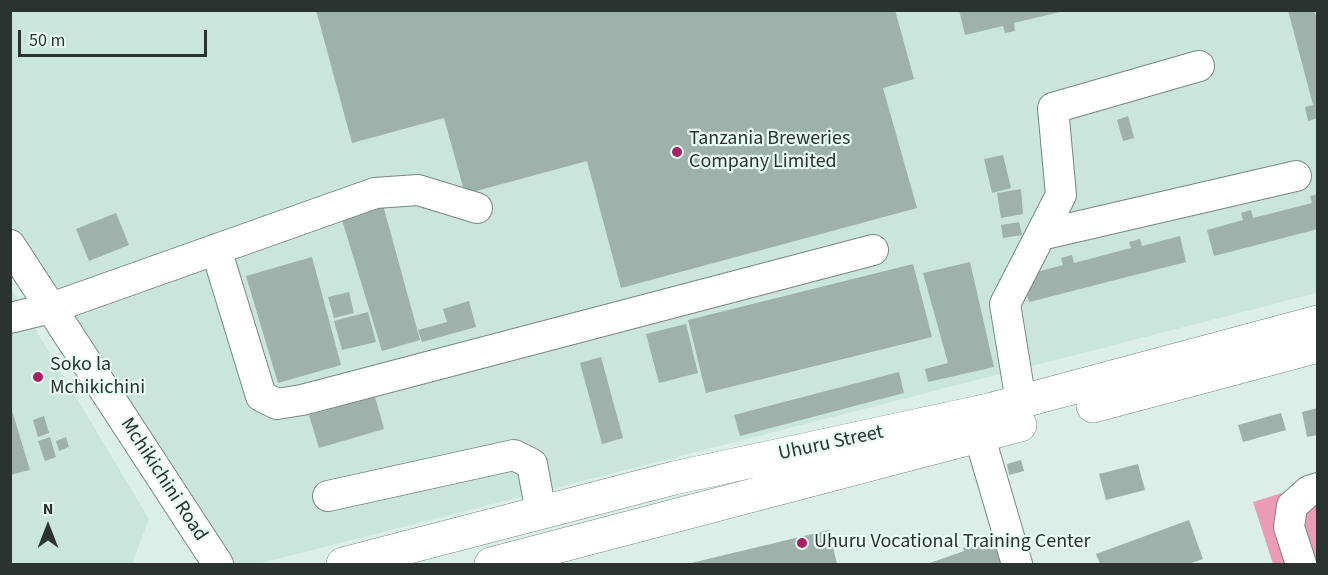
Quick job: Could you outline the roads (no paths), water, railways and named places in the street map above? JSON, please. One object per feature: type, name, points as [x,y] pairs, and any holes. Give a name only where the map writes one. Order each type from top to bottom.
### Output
[{"type":"main road","name":"Uhuru Street","points":[[491,564],[977,424],[1021,402],[1317,322]]},
{"type":"main road","name":"Uhuru Street","points":[[343,564],[674,478],[977,424],[1317,346]]},
{"type":"street","points":[[1021,402],[1005,304],[1061,195],[1053,108],[1199,66]]},
{"type":"street","points":[[1041,236],[1296,176]]},
{"type":"street","points":[[10,318],[51,308],[375,193],[418,190],[477,208]]},
{"type":"street","name":"Mchikichini Road","points":[[10,245],[218,564]]},
{"type":"street","points":[[216,249],[261,396],[276,404],[302,400],[873,250]]},
{"type":"street","points":[[977,424],[1017,564]]},
{"type":"street","points":[[328,496],[514,455],[532,464],[541,513]]},
{"type":"street","points":[[1301,564],[1289,527],[1292,506],[1309,491],[1317,488]]},
{"type":"place","name":"Tanzania Breweries Company Limited","points":[[677,152]]},
{"type":"place","name":"Soko la Mchikichini","points":[[38,377]]},
{"type":"place","name":"Uhuru Vocational Training Center","points":[[802,543]]}]
